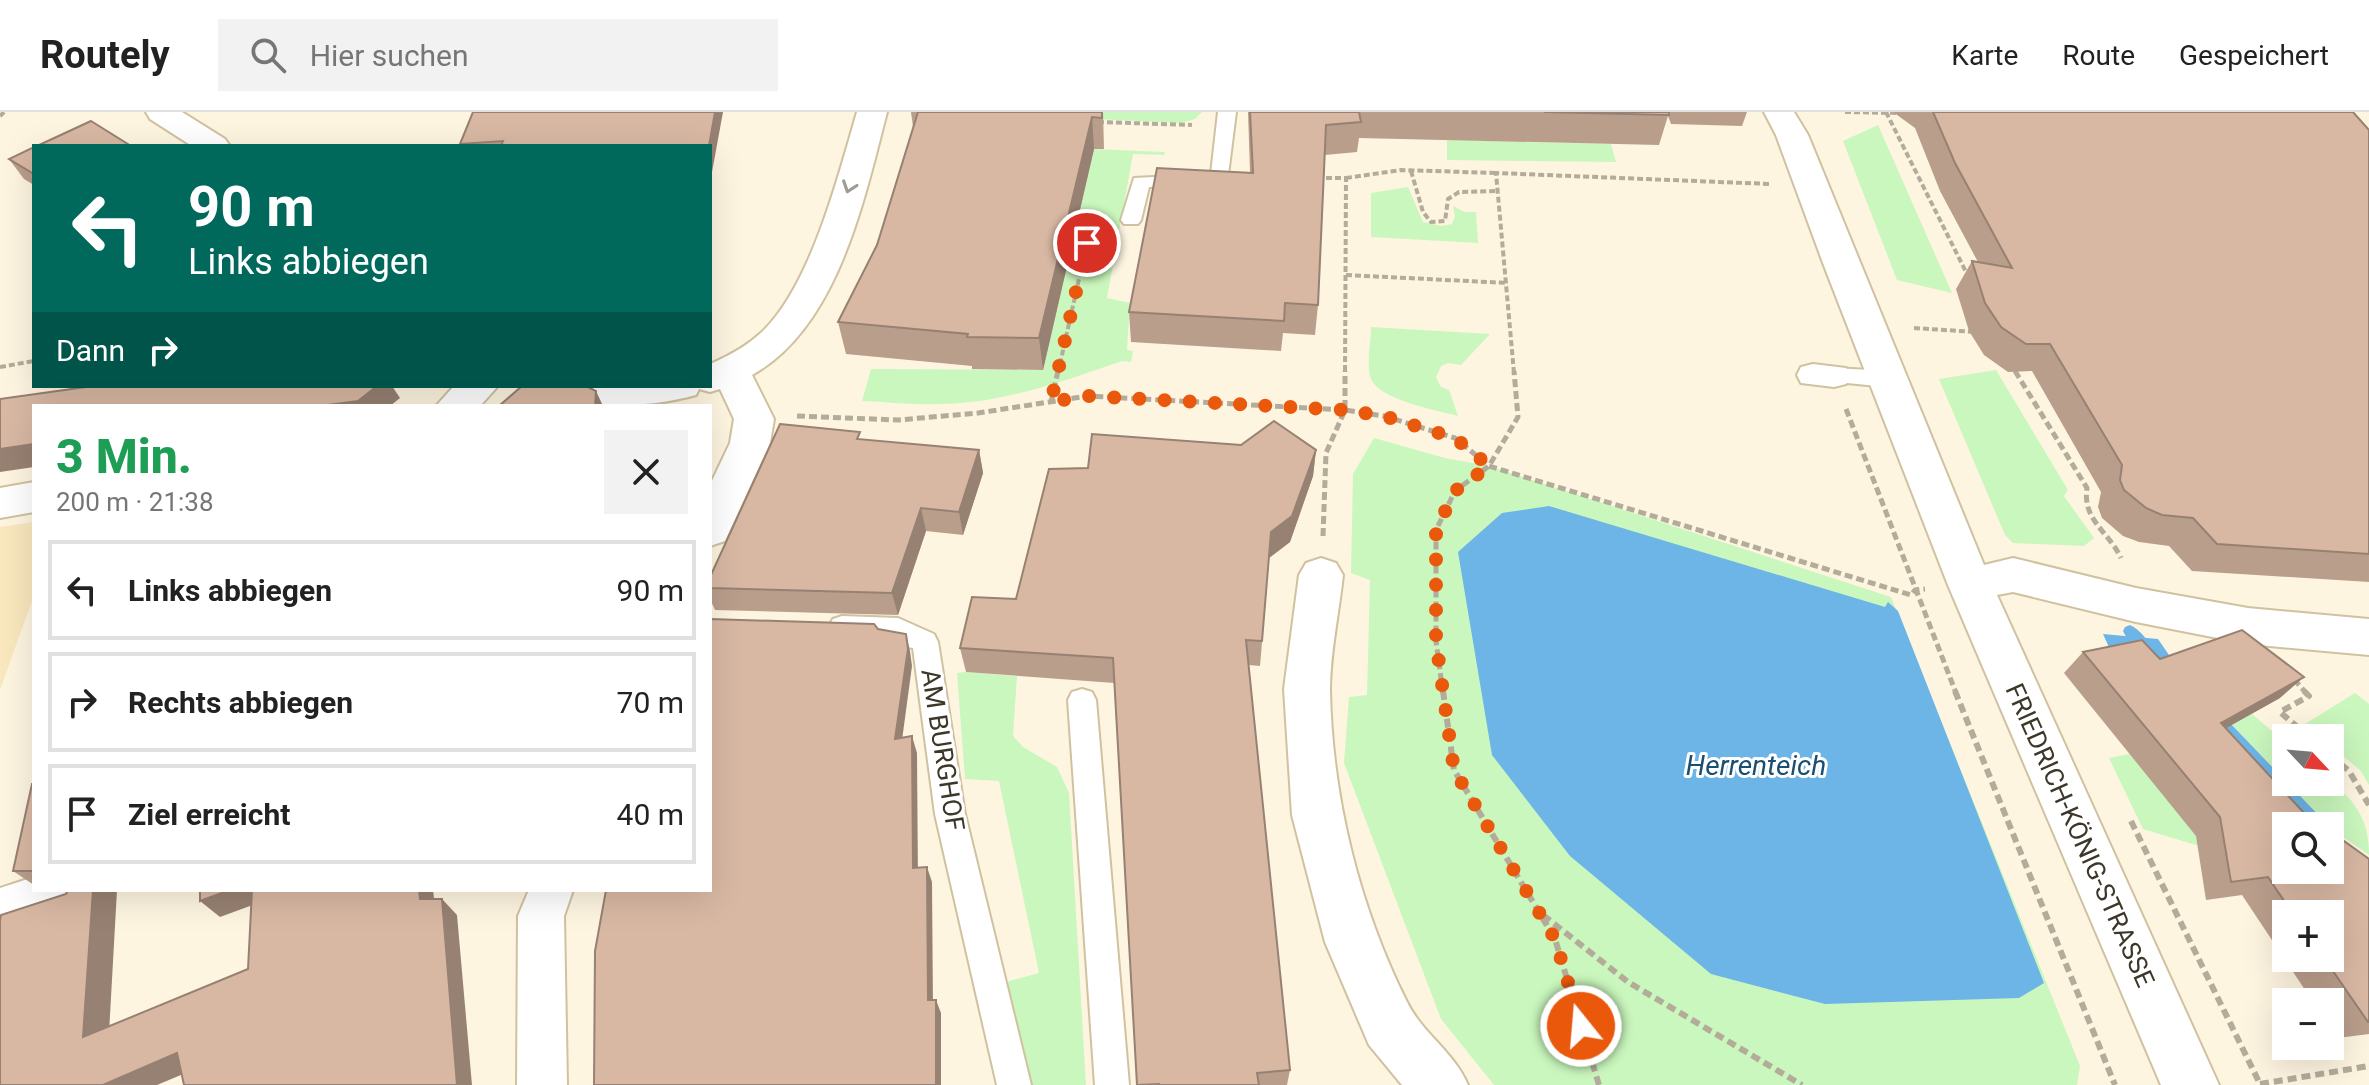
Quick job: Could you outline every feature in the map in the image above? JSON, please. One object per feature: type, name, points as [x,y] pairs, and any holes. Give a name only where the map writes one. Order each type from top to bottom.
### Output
[{"type":"street","points":[[161,112],[211,144]]},
{"type":"street","points":[[712,526],[750,443],[754,419],[720,375],[749,361],[780,336],[808,293],[841,212],[872,112]]},
{"type":"street","name":"FRIEDRICH-KÖNIG-STRASSE","points":[[1788,120],[1840,263],[1970,585],[2190,1085]]},
{"type":"street","points":[[457,404],[477,388]]},
{"type":"street","points":[[572,388],[656,391],[672,388]]},
{"type":"street","points":[[0,503],[32,497]]},
{"type":"street","points":[[1321,575],[1307,689],[1317,815],[1352,942],[1389,1026],[1439,1085]]},
{"type":"street","points":[[1970,585],[2013,575],[2136,605],[2248,626],[2369,637]]},
{"type":"street","points":[[0,912],[64,892]]},
{"type":"street","points":[[541,899],[542,1085]]},
{"type":"lane","points":[[1131,220],[1141,182],[1220,179],[1226,119]]},
{"type":"lane","points":[[1823,376],[1888,379]]},
{"type":"lane","name":"AM BURGHOF","points":[[820,626],[898,628],[893,636],[908,635],[925,642],[950,814],[1014,1085]]},
{"type":"lane","points":[[1082,700],[1112,1085]]},
{"type":"path","points":[[1845,112],[1897,113]]},
{"type":"path","points":[[1886,112],[1969,278]]},
{"type":"path","points":[[1087,121],[1226,119]]},
{"type":"path","points":[[1411,171],[1423,212],[1431,222],[1445,221],[1448,199],[1459,192],[1498,191]]},
{"type":"path","points":[[1314,178],[1411,171],[1771,184]]},
{"type":"path","points":[[1496,173],[1518,417],[1489,466],[1455,491],[1436,530],[1436,641],[1454,770],[1555,939],[1599,1085]]},
{"type":"path","points":[[1321,575],[1326,453],[1345,410],[1346,178]]},
{"type":"path","points":[[1051,402],[1087,243],[1131,220]]},
{"type":"path","points":[[1345,275],[1508,283]]},
{"type":"path","points":[[1913,328],[1983,332]]},
{"type":"path","points":[[0,367],[32,361]]},
{"type":"path","points":[[2010,361],[2024,389],[2087,488],[2084,500],[2087,515],[2117,547],[2136,605]]},
{"type":"path","points":[[824,415],[898,420],[978,413],[1088,396],[1345,410],[1384,416],[1455,438],[1489,466],[1911,595],[1915,590],[1970,585]]},
{"type":"path","points":[[2105,536],[2114,528]]},
{"type":"path","points":[[2248,626],[2309,696],[2280,712],[2294,724]]},
{"type":"path","points":[[2344,767],[2369,805]]},
{"type":"path","points":[[2127,814],[2260,1084],[2369,1066]]},
{"type":"path","points":[[1539,912],[1628,982],[1802,1085]]},
{"type":"shaded area","points":[[32,522],[32,601],[0,690],[0,527]]},
{"type":"green space","points":[[945,112],[1202,112],[1195,119],[1181,123]]},
{"type":"green space","points":[[1878,125],[1952,293],[1897,280],[1843,141]]},
{"type":"green space","points":[[1447,140],[1611,144],[1616,162],[1447,160]]},
{"type":"green space","points":[[1094,149],[1165,152],[1164,155],[1133,154],[1107,298],[1130,303],[1127,350],[1133,351],[1131,362],[1122,361],[1054,384],[984,400],[927,404],[862,401],[871,369],[1043,370]]},
{"type":"green space","points":[[1408,187],[1423,222],[1441,226],[1452,224],[1455,216],[1453,206],[1465,212],[1476,212],[1478,243],[1371,237],[1371,193]]},
{"type":"green space","points":[[1371,327],[1490,334],[1461,365],[1448,363],[1441,366],[1436,377],[1441,387],[1449,390],[1458,416],[1410,403],[1376,386],[1369,367]]},
{"type":"green space","points":[[1996,370],[2068,490],[2064,496],[2094,538],[2084,546],[2013,543],[2005,535],[1939,379]]},
{"type":"green space","points":[[1374,438],[1445,458],[1489,466],[1891,597],[2080,1066],[2077,1085],[1494,1085],[1441,1019],[1344,763],[1349,697],[1367,695],[1370,580],[1351,573],[1353,474]]},
{"type":"green space","points":[[957,673],[1017,676],[1013,736],[1023,747],[1057,767],[1069,793],[1086,1085],[1029,1085],[1002,983],[1039,973],[999,781],[965,779]]},
{"type":"green space","points":[[2355,693],[2369,704],[2369,785],[2361,771],[2344,757],[2344,724],[2305,724]]},
{"type":"green space","points":[[2252,714],[2272,731],[2272,766],[2232,725]]},
{"type":"green space","points":[[2130,754],[2206,848],[2143,829],[2109,758]]},
{"type":"green space","points":[[2344,793],[2364,822],[2369,855],[2344,837],[2344,812],[2316,812],[2300,796],[2344,796]]},
{"type":"water","name":"Herrenteich","points":[[1549,506],[1885,607],[1888,602],[1898,611],[2044,983],[2019,998],[1825,1004],[1711,974],[1570,856],[1492,755],[1458,552],[1502,513]]},
{"type":"water","points":[[2103,634],[2158,639],[2180,671],[2272,767],[2272,796],[2300,796],[2316,812],[2272,812],[2112,654]]},
{"type":"building","points":[[473,112],[715,112],[709,144],[502,144],[503,141],[460,144]]},
{"type":"building","points":[[918,112],[1102,112],[1102,118],[1092,117],[1039,338],[967,337],[968,334],[838,322],[877,245]]},
{"type":"building","points":[[1250,112],[1359,112],[1361,122],[1326,125],[1318,305],[1285,303],[1284,321],[1129,312],[1157,168],[1253,173]]},
{"type":"building","points":[[1544,112],[1669,112],[1669,115]]},
{"type":"building","points":[[1933,112],[2353,112],[2369,130],[2369,554],[2217,544],[2193,518],[2162,515],[2146,508],[2124,490],[2120,480],[2122,465],[2050,344],[2026,344],[2001,327],[1985,303],[1972,261],[2012,268],[1955,163]]},
{"type":"building","points":[[91,121],[128,144],[41,144]]},
{"type":"building","points":[[32,148],[32,173],[9,159]]},
{"type":"building","points":[[79,388],[374,388],[358,401],[335,404],[32,404],[32,444],[0,449],[0,399]]},
{"type":"building","points":[[520,388],[590,388],[596,391],[595,404],[501,404]]},
{"type":"building","points":[[1274,421],[1316,450],[1292,516],[1271,532],[1262,641],[1246,640],[1290,1070],[1257,1073],[1259,1085],[1137,1085],[1113,658],[960,648],[972,597],[1016,599],[1049,469],[1088,468],[1092,434],[1241,445]]},
{"type":"building","points":[[780,424],[860,432],[857,439],[979,450],[959,512],[921,508],[892,593],[712,588],[712,573]]},
{"type":"building","points":[[712,619],[874,624],[878,629],[906,634],[908,649],[895,739],[912,736],[913,868],[927,867],[928,1000],[936,1000],[936,1085],[594,1085],[595,951],[606,892],[712,892]]},
{"type":"building","points":[[2242,630],[2304,677],[2221,723],[2272,778],[2272,796],[2288,796],[2303,812],[2272,812],[2272,883],[2268,877],[2231,882],[2220,817],[2083,652],[2142,640],[2160,659]]},
{"type":"building","points":[[32,784],[32,871],[13,871]]},
{"type":"building","points":[[2344,841],[2369,859],[2369,1022],[2334,972],[2344,972],[2344,900],[2284,900],[2273,884],[2344,884]]},
{"type":"building","points":[[93,892],[83,1037],[248,969],[252,892],[419,892],[420,899],[442,899],[457,1085],[184,1085],[177,1053],[103,1085],[0,1085],[1,915],[66,894]]},
{"type":"building","points":[[200,892],[225,892],[200,901]]},
{"type":"waterway","points":[[2130,631],[2148,652]]},
{"type":"route","points":[[1087,243],[1051,402],[1088,396],[1345,410],[1384,416],[1455,438],[1489,466],[1455,491],[1436,530],[1436,641],[1454,770],[1555,939],[1581,1026]]}]
